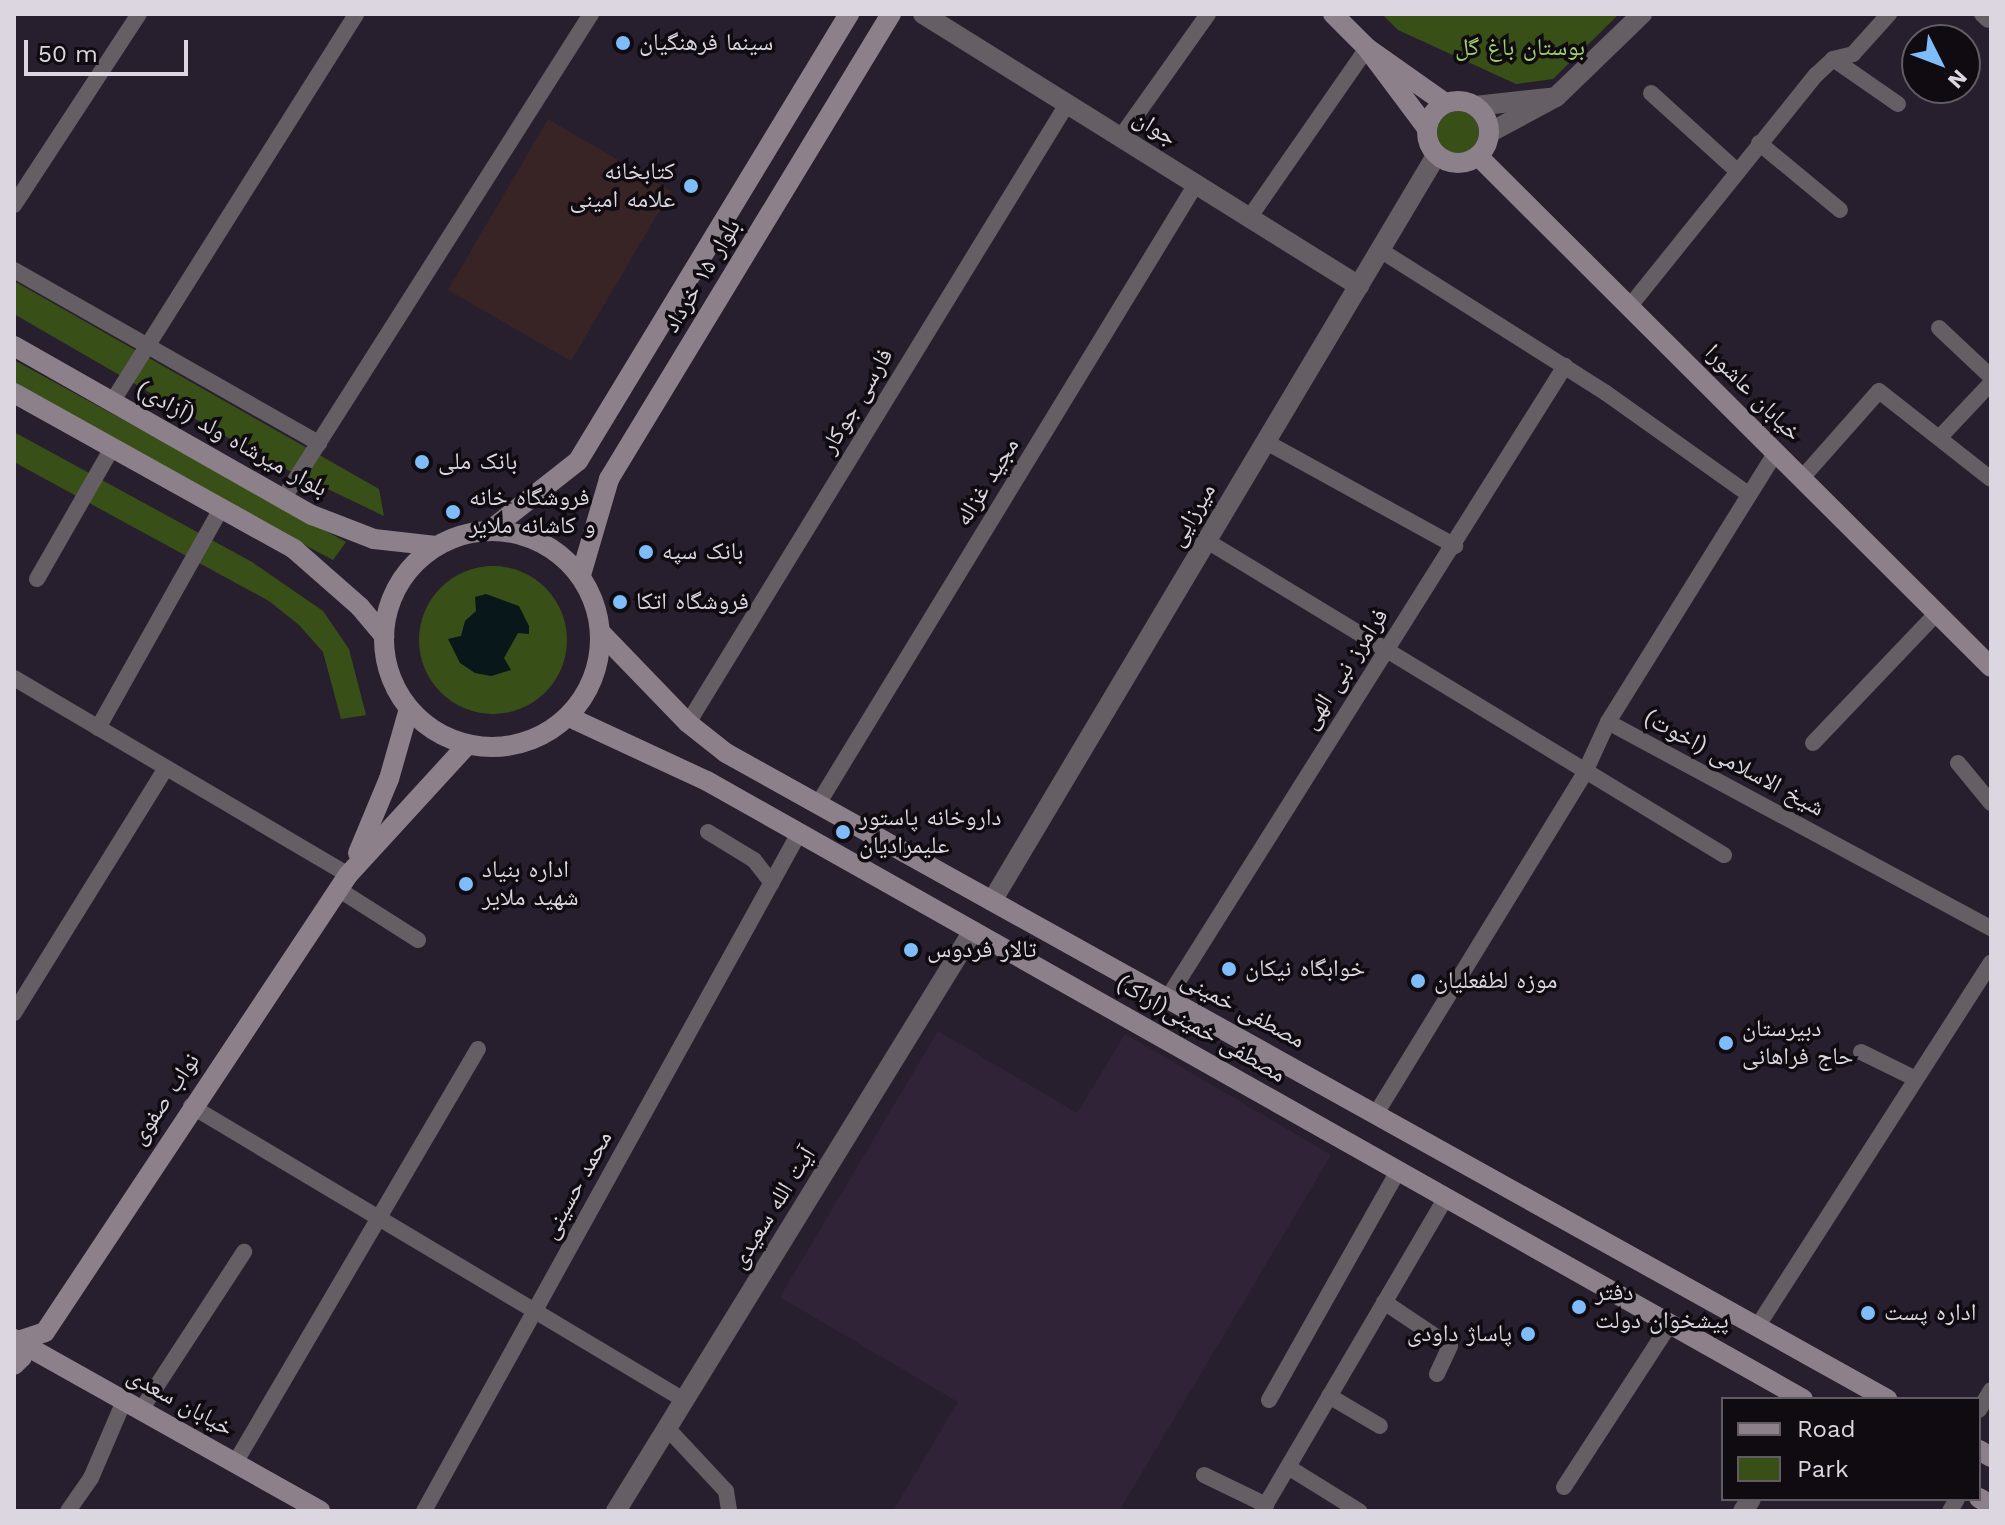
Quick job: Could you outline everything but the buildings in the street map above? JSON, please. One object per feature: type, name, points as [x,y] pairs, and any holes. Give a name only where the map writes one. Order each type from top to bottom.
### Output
[{"type":"main road","name":"بلوار ۱۵ خرداد","points":[[489,531],[578,461],[849,14]]},
{"type":"main road","name":"بلوار ۱۵ خرداد","points":[[581,575],[609,479],[891,14]]},
{"type":"main road","points":[[1333,14],[1367,48],[1426,127],[1436,156],[1453,163],[1478,156],[1489,133],[1475,106],[1445,103],[1367,48]]},
{"type":"main road","points":[[1426,127],[1445,103]]},
{"type":"main road","name":"خیابان عاشورا","points":[[1478,156],[1991,667]]},
{"type":"main road","name":"بلوار میرشاه ولد (آزادی)","points":[[14,346],[283,499],[374,539],[436,546]]},
{"type":"main road","points":[[14,393],[294,549],[360,607],[384,636]]},
{"type":"main road","points":[[489,531],[535,540],[556,550],[581,575],[595,603],[601,633],[594,678],[569,717],[521,744],[467,745],[435,732],[409,709],[390,675],[384,636],[393,594],[419,559],[436,546],[489,531]]},
{"type":"main road","name":"مصطفی خمینی","points":[[601,633],[688,723],[726,753],[1167,999],[1377,1112],[1883,1397]]},
{"type":"main road","points":[[343,882],[389,779],[409,709]]},
{"type":"main road","name":"مصطفی خمینی(اراک)","points":[[569,717],[707,781],[1799,1397]]},
{"type":"main road","points":[[343,882],[467,745]]},
{"type":"main road","name":"نواب صفوی","points":[[16,1340],[45,1332],[191,1106],[343,882]]},
{"type":"main road","points":[[14,1365],[22,1357],[16,1340]]},
{"type":"main road","name":"خیابان سعدی","points":[[16,1340],[320,1511]]},
{"type":"street","points":[[14,205],[139,14]]},
{"type":"street","points":[[112,402],[356,14]]},
{"type":"street","points":[[283,499],[591,14]]},
{"type":"street","name":"جوان","points":[[923,14],[1359,286]]},
{"type":"street","points":[[1120,138],[1208,14]]},
{"type":"street","points":[[1489,133],[1556,97],[1642,14]]},
{"type":"street","points":[[1630,306],[1759,143],[1833,59],[1853,54],[1889,14]]},
{"type":"street","points":[[1249,218],[1367,48]]},
{"type":"street","points":[[1833,59],[1898,104]]},
{"type":"street","points":[[1651,93],[1737,171]]},
{"type":"street","points":[[1475,106],[1556,97]]},
{"type":"street","name":"فارسی جوکار","points":[[688,723],[1067,104]]},
{"type":"street","points":[[1759,143],[1840,210]]},
{"type":"street","name":"میرزایی","points":[[992,901],[1436,156]]},
{"type":"street","name":"مجید غزاله","points":[[818,804],[1196,184]]},
{"type":"street","points":[[1380,250],[1565,366],[1748,494]]},
{"type":"street","points":[[14,270],[319,443]]},
{"type":"street","points":[[1939,328],[1991,380],[1941,436]]},
{"type":"street","name":"فرامرز نبی الهی","points":[[1167,999],[1385,650],[1455,546],[1565,366]]},
{"type":"street","points":[[1802,478],[1879,391],[1941,436],[1991,479]]},
{"type":"street","points":[[1266,442],[1455,546]]},
{"type":"street","points":[[37,579],[112,448]]},
{"type":"street","name":"شیخ الاسلامی (اخوت)","points":[[1776,452],[1608,722],[1991,928]]},
{"type":"street","points":[[98,728],[221,509]]},
{"type":"street","points":[[1207,541],[1724,855]]},
{"type":"street","points":[[1813,743],[1937,613]]},
{"type":"street","points":[[14,678],[166,768],[343,882],[418,940]]},
{"type":"street","points":[[1377,1112],[1585,772],[1608,722]]},
{"type":"street","points":[[1958,763],[1991,803]]},
{"type":"street","points":[[14,1013],[166,768]]},
{"type":"street","points":[[708,832],[754,860],[772,883]]},
{"type":"street","name":"محمد حسینی","points":[[424,1511],[799,833]]},
{"type":"street","name":"آیت الله سعیدی","points":[[616,1511],[973,931]]},
{"type":"street","points":[[1757,1327],[1991,963]]},
{"type":"street","points":[[235,1463],[478,1049]]},
{"type":"street","points":[[1861,1052],[1916,1079]]},
{"type":"street","points":[[191,1106],[684,1400]]},
{"type":"street","points":[[1269,1400],[1398,1171]]},
{"type":"street","points":[[1204,1475],[1264,1508],[1446,1198]]},
{"type":"street","points":[[68,1511],[91,1478],[132,1406],[244,1252]]},
{"type":"street","points":[[1384,1302],[1450,1346],[1437,1374]]},
{"type":"street","points":[[1564,1487],[1670,1324]]},
{"type":"street","points":[[1329,1396],[1380,1426]]},
{"type":"street","points":[[667,1428],[726,1491],[729,1511]]},
{"type":"street","points":[[1288,1467],[1359,1511]]},
{"type":"shaded area","points":[[548,119],[671,191],[571,361],[448,290]]},
{"type":"shaded area","points":[[486,594],[519,606],[529,626],[529,634],[518,633],[504,658],[511,670],[491,676],[475,673],[460,663],[448,639],[461,636],[465,621],[476,611],[475,597]]},
{"type":"shaded area","points":[[938,1031],[1077,1113],[1125,1034],[1331,1155],[1119,1511],[893,1511],[958,1402],[780,1297]]},
{"type":"green space","name":"بوستان باغ گل","points":[[1382,14],[1619,14],[1553,79],[1516,84],[1398,30]]},
{"type":"green space","points":[[1458,111],[1473,117],[1479,132],[1473,147],[1458,153],[1443,147],[1437,132],[1443,117]]},
{"type":"green space","points":[[14,281],[379,489],[384,516],[263,458],[14,314]]},
{"type":"green space","points":[[14,360],[346,542],[333,560],[256,519],[14,383]]},
{"type":"green space","points":[[14,432],[252,562],[323,611],[349,649],[366,715],[341,719],[323,652],[299,625],[269,601],[14,462]]},
{"type":"green space","points":[[493,566],[521,571],[546,587],[562,612],[567,640],[562,668],[546,693],[521,709],[493,714],[465,709],[440,693],[424,668],[419,640],[424,612],[440,587],[465,571]]},
{"type":"place","name":"سینما فرهنگیان","points":[[623,43]]},
{"type":"place","name":"کتابخانه علامه امینی","points":[[691,186]]},
{"type":"place","name":"بانک ملی","points":[[422,462]]},
{"type":"place","name":"فروشگاه خانه و کاشانه ملایر","points":[[453,512]]},
{"type":"place","name":"بانک سپه","points":[[646,552]]},
{"type":"place","name":"فروشگاه اتکا","points":[[620,602]]},
{"type":"place","name":"داروخانه پاستور علیمرادیان","points":[[843,832]]},
{"type":"place","name":"اداره بنیاد شهید ملایر","points":[[466,884]]},
{"type":"place","name":"تالار فردوس","points":[[911,950]]},
{"type":"place","name":"خوابگاه نیکان","points":[[1229,969]]},
{"type":"place","name":"موزه لطفعلیان","points":[[1418,981]]},
{"type":"place","name":"دبیرستان حاج فراهانی","points":[[1726,1043]]},
{"type":"place","name":"دفتر پیشخوان دولت","points":[[1579,1307]]},
{"type":"place","name":"اداره پست","points":[[1868,1313]]},
{"type":"place","name":"پاساژ داودی","points":[[1528,1334]]}]
